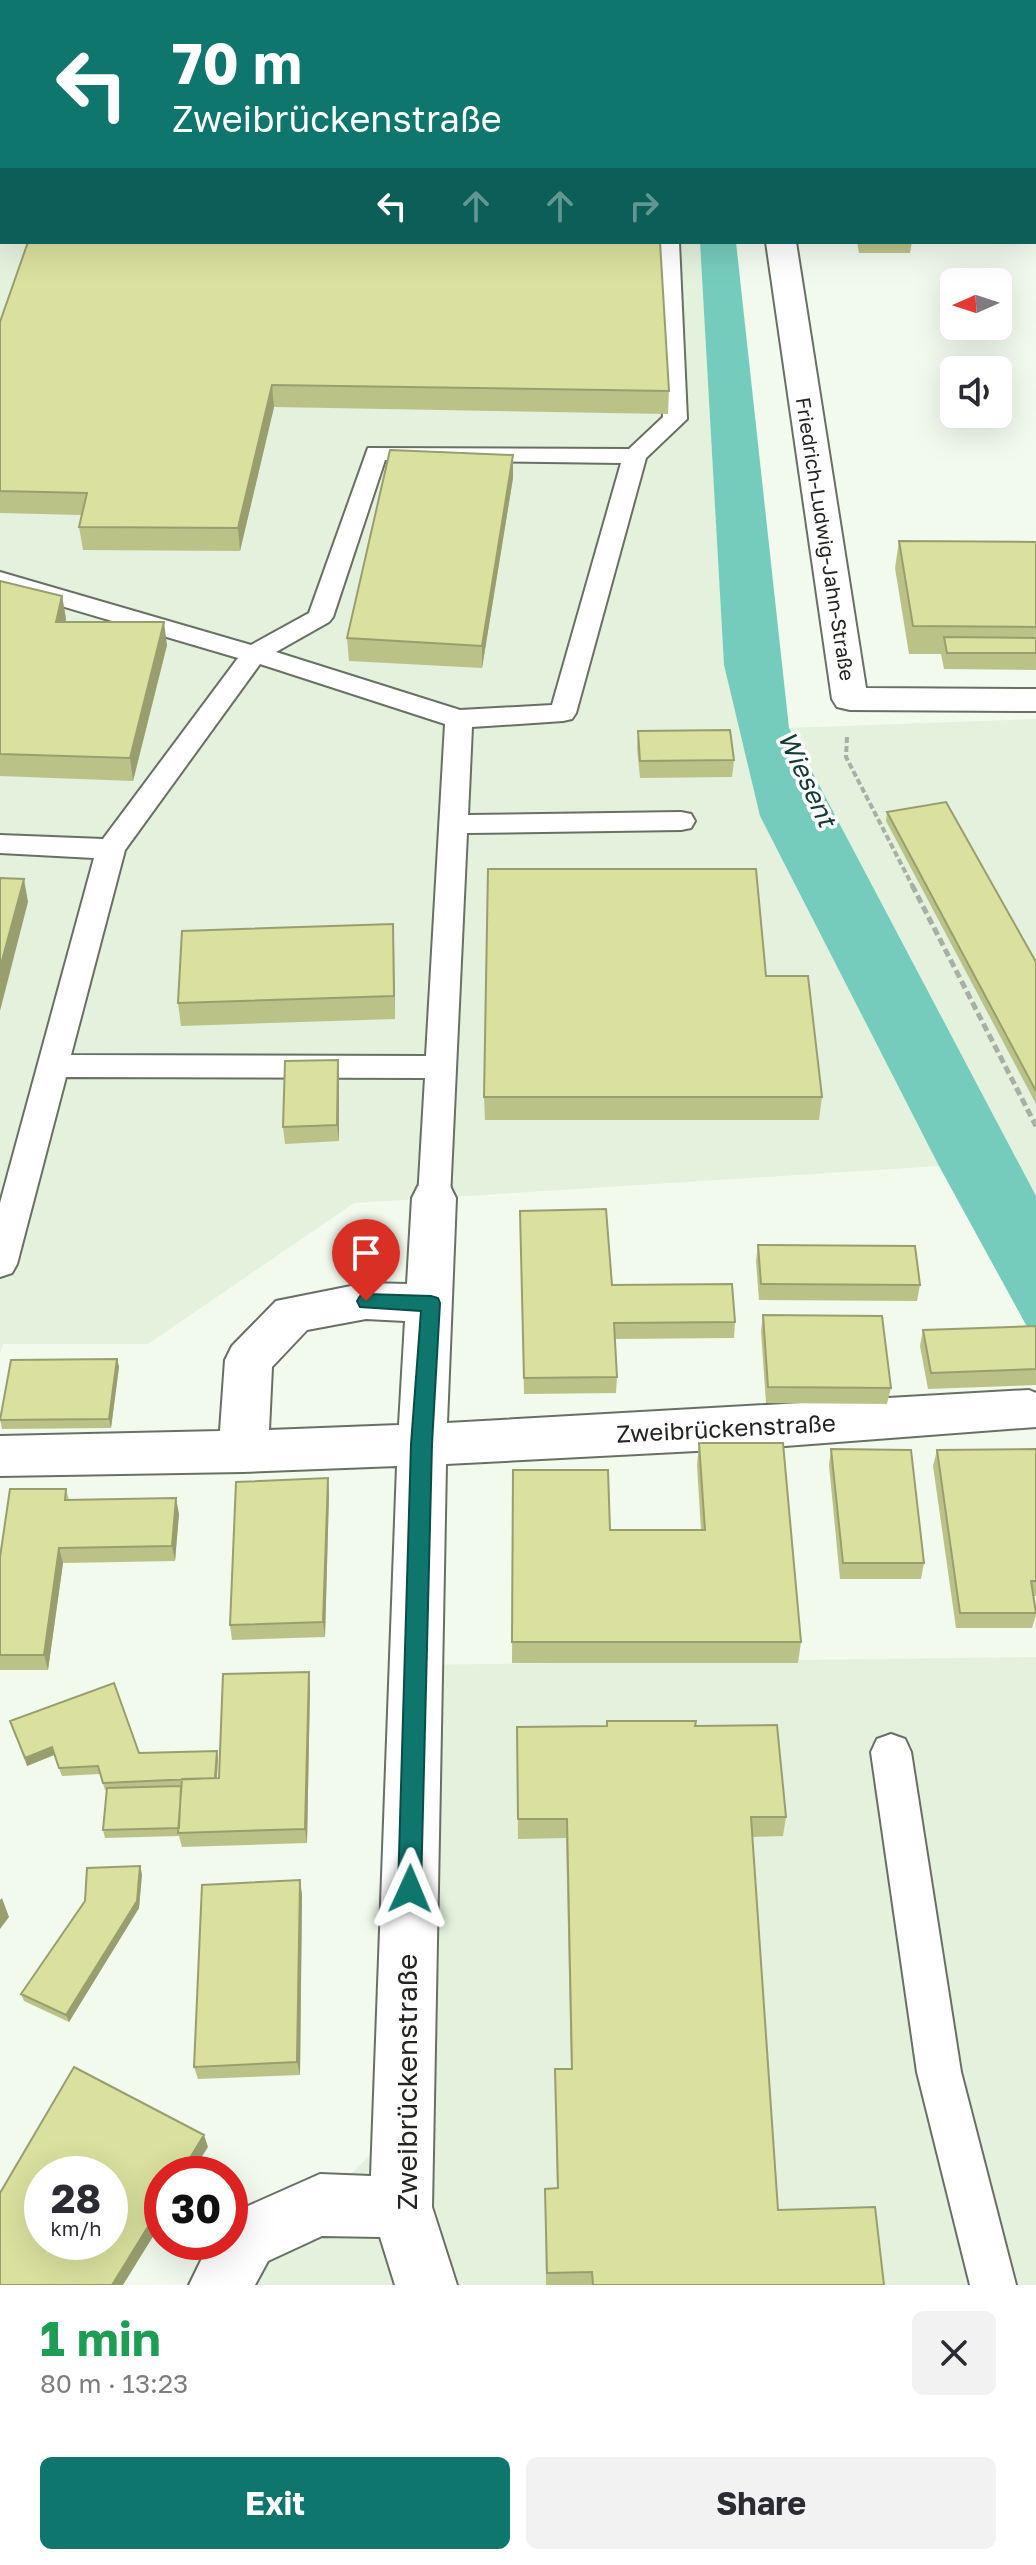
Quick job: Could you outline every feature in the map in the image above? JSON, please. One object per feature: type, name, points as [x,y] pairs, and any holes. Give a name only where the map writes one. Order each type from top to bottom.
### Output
[{"type":"street","name":"Friedrich-Ludwig-Jahn-Straße","points":[[781,244],[850,699],[1036,700]]},
{"type":"street","name":"Zweibrückenstraße","points":[[426,2285],[401,2207],[422,1444],[434,1198]]},
{"type":"street","points":[[243,1452],[249,1360],[293,1314],[366,1301],[431,1303]]},
{"type":"street","name":"Zweibrückenstraße","points":[[0,1456],[243,1452],[784,1428],[1029,1410]]},
{"type":"street","points":[[220,2285],[246,2239],[320,2205],[401,2207]]},
{"type":"lane","points":[[0,580],[254,654],[459,719],[563,713],[635,456],[675,419],[668,244]]},
{"type":"lane","points":[[0,1264],[111,849],[254,654],[320,617],[376,453],[635,456]]},
{"type":"lane","points":[[434,1198],[459,719]]},
{"type":"lane","points":[[453,824],[681,821]]},
{"type":"lane","points":[[0,844],[111,849]]},
{"type":"lane","points":[[55,1066],[440,1067]]},
{"type":"lane","points":[[891,1752],[939,2072],[993,2285]]},
{"type":"path","points":[[850,699],[846,757],[1036,1126]]},
{"type":"shaded area","points":[[0,244],[700,244],[724,665],[760,816],[939,1166],[354,1203],[148,1344],[3,1344],[0,1354]]},
{"type":"shaded area","points":[[1036,719],[1036,1196],[789,728]]},
{"type":"shaded area","points":[[1036,1657],[1036,2285],[240,2285],[413,2112],[415,1665]]},
{"type":"water","name":"Wiesent","points":[[700,244],[736,244],[789,728],[1036,1196],[1036,1343],[939,1166],[760,816],[724,665]]},
{"type":"building","points":[[27,244],[660,244],[669,391],[272,385],[238,528],[79,527],[87,493],[0,491],[0,322]]},
{"type":"building","points":[[390,450],[513,455],[482,646],[347,638]]},
{"type":"building","points":[[899,541],[1036,542],[1036,627],[913,626]]},
{"type":"building","points":[[0,581],[62,596],[56,622],[164,622],[130,758],[0,754]]},
{"type":"building","points":[[944,637],[1036,638],[1036,653],[947,653]]},
{"type":"building","points":[[730,730],[734,760],[640,761],[638,731]]},
{"type":"building","points":[[946,802],[1036,962],[1036,1091],[887,812]]},
{"type":"building","points":[[488,869],[756,869],[766,976],[808,976],[822,1097],[484,1097]]},
{"type":"building","points":[[0,878],[24,879],[0,968]]},
{"type":"building","points":[[393,924],[394,996],[178,1003],[182,931]]},
{"type":"building","points":[[338,1060],[337,1125],[283,1127],[285,1061]]},
{"type":"building","points":[[606,1209],[612,1285],[732,1284],[735,1322],[614,1323],[617,1377],[524,1378],[520,1211]]},
{"type":"building","points":[[758,1245],[915,1246],[920,1285],[761,1284]]},
{"type":"building","points":[[763,1315],[882,1316],[891,1388],[768,1387]]},
{"type":"building","points":[[1036,1326],[1036,1369],[931,1373],[923,1330]]},
{"type":"building","points":[[117,1359],[109,1419],[0,1420],[11,1360]]},
{"type":"building","points":[[699,1443],[783,1443],[801,1642],[512,1642],[513,1470],[608,1470],[610,1530],[705,1530]]},
{"type":"building","points":[[831,1449],[911,1450],[924,1563],[843,1563]]},
{"type":"building","points":[[1036,1449],[1036,1581],[1031,1581],[1036,1613],[960,1613],[937,1450]]},
{"type":"building","points":[[328,1478],[323,1622],[230,1625],[236,1482]]},
{"type":"building","points":[[10,1489],[66,1489],[65,1500],[176,1498],[172,1546],[59,1548],[44,1655],[0,1655],[0,1557]]},
{"type":"building","points":[[309,1672],[305,1829],[178,1833],[182,1779],[219,1778],[223,1674]]},
{"type":"building","points":[[114,1683],[139,1753],[217,1751],[215,1778],[103,1783],[98,1766],[59,1768],[52,1747],[25,1758],[10,1721]]},
{"type":"building","points":[[607,1721],[696,1721],[695,1726],[777,1725],[786,1817],[751,1817],[778,2210],[875,2207],[884,2285],[593,2285],[592,2272],[547,2273],[545,2189],[558,2188],[555,2069],[572,2069],[567,1819],[518,1819],[517,1727],[607,1726]]},
{"type":"building","points":[[181,1786],[179,1828],[103,1830],[107,1788]]},
{"type":"building","points":[[140,1866],[137,1901],[66,2015],[21,1994],[85,1901],[87,1868]]},
{"type":"building","points":[[300,1880],[297,2062],[194,2067],[202,1885]]},
{"type":"building","points":[[74,2067],[204,2135],[191,2156],[144,2156],[144,2233],[128,2259],[128,2156],[24,2156],[24,2260],[127,2260],[112,2285],[0,2285],[0,2193]]},
{"type":"route","points":[[366,1301],[431,1303],[422,1444],[410,1889]]}]
